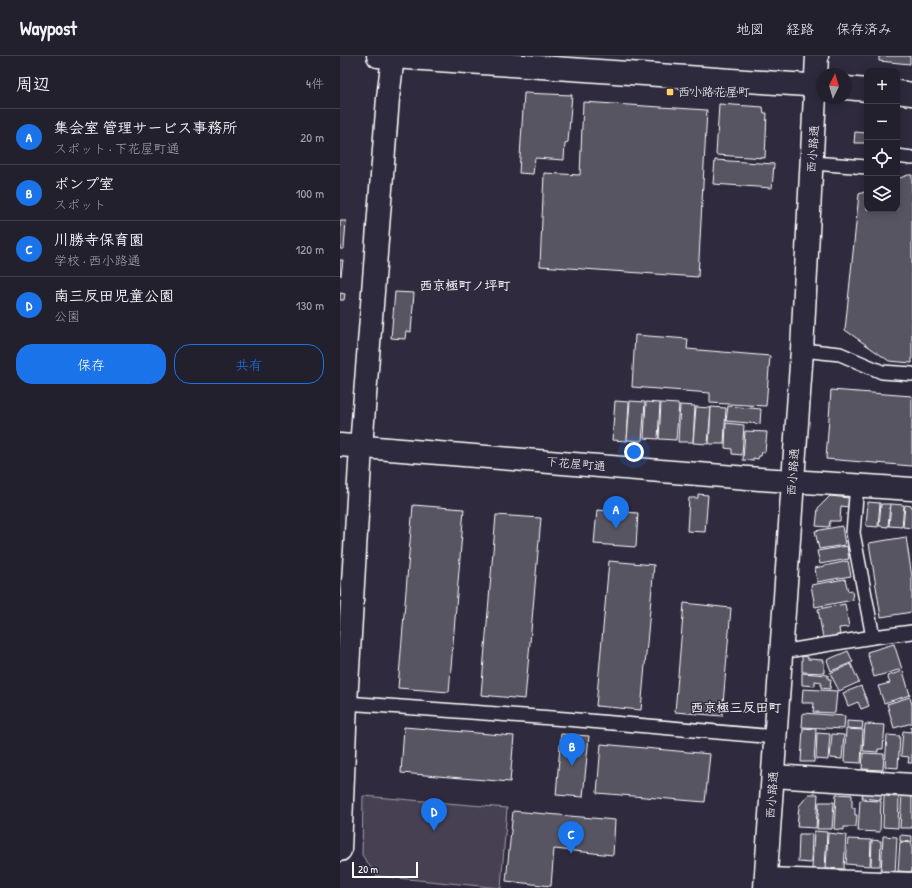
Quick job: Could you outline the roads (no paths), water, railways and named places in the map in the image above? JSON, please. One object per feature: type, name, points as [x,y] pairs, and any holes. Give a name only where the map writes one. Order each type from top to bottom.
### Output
[{"type":"street","points":[[340,850],[346,704],[350,446],[387,114],[388,56],[816,85]]},
{"type":"street","name":"西小路通","points":[[817,56],[818,68]]},
{"type":"street","points":[[852,89],[864,90]]},
{"type":"street","points":[[900,92],[912,94]]},
{"type":"street","name":"西小路通","points":[[766,883],[802,350],[812,163],[817,104]]},
{"type":"street","name":"下花屋町通","points":[[350,446],[912,489]]},
{"type":"street","points":[[773,776],[912,785]]},
{"type":"street","points":[[766,883],[912,884]]},
{"type":"lane","points":[[900,156],[912,158]]},
{"type":"lane","points":[[812,163],[864,167]]},
{"type":"lane","points":[[802,350],[840,354],[882,372],[912,374]]},
{"type":"lane","points":[[857,485],[853,533],[873,637]]},
{"type":"lane","points":[[781,652],[912,632]]},
{"type":"lane","points":[[346,704],[566,719],[776,737]]},
{"type":"place","name":"西小路花屋町","points":[[670,92]]},
{"type":"place","name":"集会室 管理サービス事務所","points":[[616,529]]},
{"type":"place","name":"ポンプ室","points":[[572,766]]},
{"type":"place","name":"南三反田児童公園","points":[[434,831]]},
{"type":"place","name":"川勝寺保育園","points":[[571,854]]},
{"type":"district","name":"西京極町ノ坪町","points":[[465,285]]},
{"type":"district","name":"西京極三反田町","points":[[736,707]]}]
